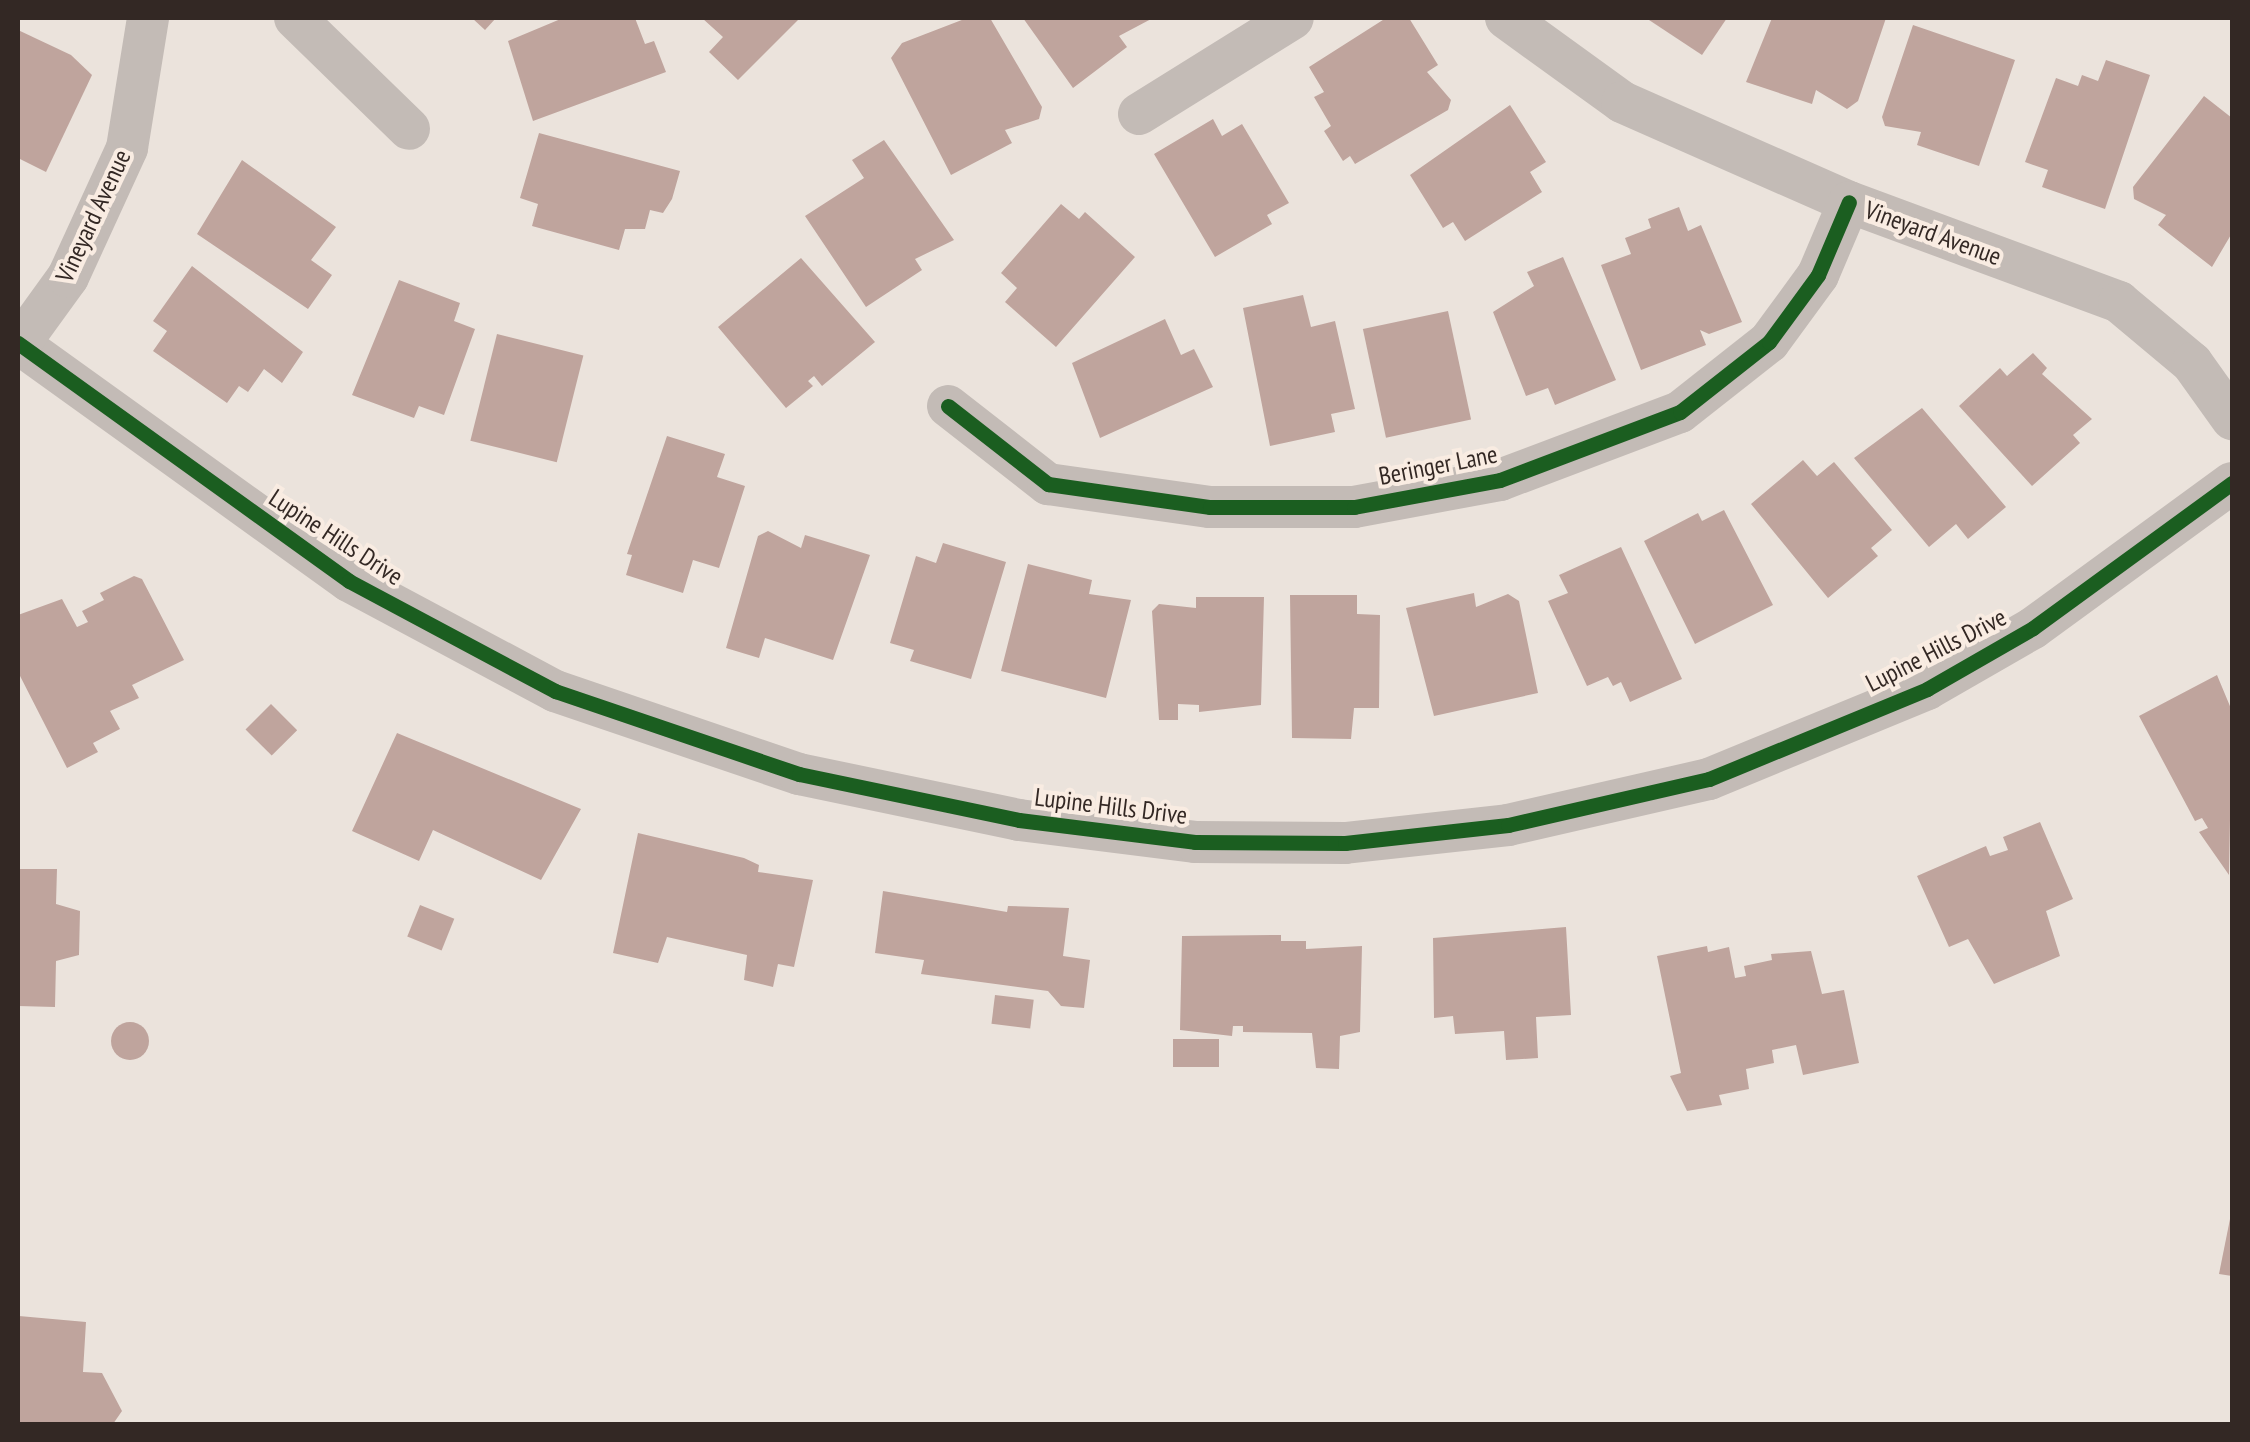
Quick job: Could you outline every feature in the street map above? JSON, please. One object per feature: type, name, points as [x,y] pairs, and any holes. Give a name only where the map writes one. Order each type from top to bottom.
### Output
[{"type":"street","name":"Vineyard Avenue","points":[[18,344],[68,277],[127,148],[148,18]]},
{"type":"street","points":[[295,18],[409,129]]},
{"type":"street","points":[[1139,114],[1293,18]]},
{"type":"street","name":"Vineyard Avenue","points":[[1506,18],[1622,102],[1849,202],[2119,302],[2192,363],[2232,419]]},
{"type":"street","name":"Beringer Lane","points":[[948,406],[1048,484],[1210,507],[1354,506],[1500,480],[1680,412],[1769,342],[1818,275],[1849,202]]},
{"type":"street","name":"Lupine Hills Drive","points":[[18,344],[349,581],[554,691],[799,774],[1019,820],[1195,842],[1345,843],[1508,825],[1709,779],[1926,689],[2033,628],[2232,483]]},
{"type":"building","points":[[472,18],[496,18],[485,30]]},
{"type":"building","points":[[563,18],[635,18],[645,44],[654,41],[666,72],[533,121],[508,41]]},
{"type":"building","points":[[702,18],[800,18],[738,80],[709,52],[723,37]]},
{"type":"building","points":[[967,18],[990,18],[1042,107],[1039,119],[1005,130],[1012,143],[951,175],[891,58],[902,43]]},
{"type":"building","points":[[1023,18],[1153,18],[1119,36],[1127,47],[1073,88]]},
{"type":"building","points":[[1386,18],[1409,18],[1438,65],[1427,72],[1451,100],[1448,110],[1355,164],[1350,156],[1343,161],[1324,131],[1331,126],[1314,97],[1324,92],[1309,67]]},
{"type":"building","points":[[1646,18],[1727,18],[1702,55]]},
{"type":"building","points":[[1772,18],[1886,18],[1858,101],[1847,109],[1816,90],[1812,104],[1746,82]]},
{"type":"building","points":[[1913,25],[2015,60],[1979,166],[1917,145],[1921,132],[1885,126],[1882,117]]},
{"type":"building","points":[[18,30],[71,55],[92,75],[46,172],[18,158]]},
{"type":"building","points":[[2106,60],[2150,75],[2105,209],[2042,187],[2048,170],[2025,162],[2056,78],[2078,86],[2082,75],[2098,81]]},
{"type":"building","points":[[2204,96],[2232,118],[2232,233],[2212,267],[2158,225],[2166,215],[2134,199],[2133,187]]},
{"type":"building","points":[[1510,105],[1546,162],[1530,172],[1542,192],[1465,241],[1453,222],[1443,228],[1410,175]]},
{"type":"building","points":[[1213,119],[1222,136],[1242,124],[1289,203],[1267,215],[1272,224],[1215,257],[1154,154]]},
{"type":"building","points":[[539,133],[680,171],[672,199],[663,213],[650,210],[645,229],[625,229],[619,250],[532,226],[538,204],[520,198]]},
{"type":"building","points":[[884,140],[954,240],[915,259],[922,270],[866,307],[805,216],[864,178],[852,160]]},
{"type":"building","points":[[242,160],[336,227],[311,260],[332,275],[308,309],[197,234]]},
{"type":"building","points":[[1061,204],[1079,219],[1085,212],[1135,257],[1056,347],[1005,302],[1017,288],[1001,273]]},
{"type":"building","points":[[1679,207],[1688,231],[1701,225],[1742,322],[1709,334],[1700,330],[1706,345],[1641,370],[1601,265],[1631,254],[1625,238],[1651,228],[1648,219]]},
{"type":"building","points":[[1563,257],[1616,380],[1555,405],[1548,388],[1526,396],[1493,312],[1534,286],[1527,272]]},
{"type":"building","points":[[801,258],[875,342],[822,386],[814,376],[808,381],[813,386],[786,408],[718,327]]},
{"type":"building","points":[[192,266],[303,352],[282,383],[264,369],[248,392],[239,386],[227,403],[153,351],[167,331],[153,321]]},
{"type":"building","points":[[399,280],[460,303],[454,321],[475,329],[444,415],[419,406],[414,418],[352,395]]},
{"type":"building","points":[[1303,295],[1311,327],[1335,321],[1355,409],[1331,414],[1335,432],[1270,446],[1243,308]]},
{"type":"building","points":[[1448,311],[1471,420],[1386,438],[1363,329]]},
{"type":"building","points":[[1165,319],[1181,355],[1194,349],[1213,387],[1100,438],[1072,363]]},
{"type":"building","points":[[497,334],[583,356],[557,462],[470,441]]},
{"type":"building","points":[[2033,353],[2047,368],[2042,374],[2092,419],[2073,435],[2080,443],[2032,486],[1959,406],[2000,368],[2007,376]]},
{"type":"building","points":[[1922,408],[2006,507],[1968,539],[1956,524],[1929,547],[1854,458]]},
{"type":"building","points":[[667,436],[725,454],[717,477],[745,486],[719,568],[693,560],[683,593],[626,575],[632,555],[627,554]]},
{"type":"building","points":[[1803,460],[1817,476],[1834,462],[1892,530],[1871,548],[1878,556],[1828,598],[1751,504]]},
{"type":"building","points":[[1724,510],[1773,605],[1695,644],[1644,541],[1698,513],[1702,521]]},
{"type":"building","points":[[768,531],[801,548],[805,535],[870,555],[833,660],[765,638],[759,658],[726,648],[758,536]]},
{"type":"building","points":[[943,543],[1006,562],[971,679],[910,661],[914,650],[890,643],[916,556],[936,563]]},
{"type":"building","points":[[1621,547],[1682,679],[1630,702],[1621,682],[1613,686],[1608,677],[1587,686],[1548,601],[1568,593],[1559,575]]},
{"type":"building","points":[[1028,564],[1092,580],[1089,594],[1131,600],[1106,698],[1001,671]]},
{"type":"building","points":[[134,576],[142,579],[184,660],[132,685],[139,698],[110,711],[120,729],[93,743],[98,752],[67,768],[18,672],[18,615],[62,599],[77,627],[88,622],[82,611],[104,600],[100,593]]},
{"type":"building","points":[[1474,593],[1476,607],[1508,594],[1519,601],[1538,693],[1434,716],[1406,608]]},
{"type":"building","points":[[1290,595],[1357,595],[1357,614],[1380,615],[1379,708],[1354,708],[1351,739],[1292,738]]},
{"type":"building","points":[[1196,597],[1264,597],[1261,705],[1199,712],[1199,705],[1178,704],[1178,720],[1159,720],[1152,611],[1159,604],[1196,608]]},
{"type":"building","points":[[2217,675],[2232,711],[2229,875],[2199,832],[2208,828],[2202,818],[2195,821],[2139,716]]},
{"type":"building","points":[[271,704],[297,730],[272,756],[246,729]]},
{"type":"building","points":[[397,733],[581,809],[541,880],[433,830],[419,861],[352,831]]},
{"type":"building","points":[[2040,822],[2073,899],[2046,911],[2060,956],[1994,984],[1968,939],[1949,947],[1917,876],[1986,846],[1990,856],[2008,850],[2003,837]]},
{"type":"building","points":[[638,833],[744,858],[759,865],[758,872],[813,880],[794,967],[778,964],[773,987],[744,980],[747,955],[667,937],[658,963],[613,953]]},
{"type":"building","points":[[18,869],[57,869],[56,904],[80,911],[79,955],[56,961],[55,1007],[18,1006]]},
{"type":"building","points":[[883,891],[1007,912],[1008,906],[1069,908],[1063,956],[1090,960],[1084,1008],[1061,1006],[1048,991],[921,974],[924,960],[875,953]]},
{"type":"building","points":[[420,905],[454,919],[442,950],[407,937]]},
{"type":"building","points":[[1566,927],[1571,1015],[1536,1017],[1538,1058],[1506,1060],[1504,1031],[1455,1034],[1453,1016],[1434,1018],[1433,938]]},
{"type":"building","points":[[1281,935],[1281,941],[1306,941],[1306,949],[1362,946],[1360,1032],[1340,1036],[1339,1069],[1316,1068],[1312,1033],[1243,1032],[1243,1026],[1233,1026],[1232,1036],[1180,1030],[1182,936]]},
{"type":"building","points":[[1707,946],[1708,952],[1729,947],[1735,978],[1746,976],[1744,966],[1772,960],[1771,954],[1811,951],[1822,994],[1844,990],[1859,1063],[1803,1075],[1796,1045],[1772,1050],[1774,1063],[1746,1069],[1749,1089],[1719,1095],[1722,1105],[1687,1111],[1670,1076],[1681,1073],[1657,956]]},
{"type":"building","points":[[995,995],[1034,1000],[1030,1029],[991,1024]]},
{"type":"building","points":[[130,1022],[143,1028],[149,1041],[143,1054],[130,1060],[117,1054],[111,1041],[117,1028]]},
{"type":"building","points":[[1173,1039],[1219,1039],[1219,1067],[1173,1067]]},
{"type":"building","points":[[2232,1209],[2232,1276],[2219,1274]]},
{"type":"building","points":[[19,1316],[86,1322],[83,1372],[102,1373],[122,1411],[113,1424],[18,1424]]},
{"type":"cycle path","points":[[948,406],[1048,484],[1210,507],[1354,507],[1500,480],[1680,412],[1769,342],[1818,275],[1849,202]]},
{"type":"cycle path","points":[[18,343],[349,581],[555,691],[799,774],[1019,820],[1195,842],[1345,843],[1508,825],[1709,779],[1927,689],[2033,628],[2232,483]]}]
